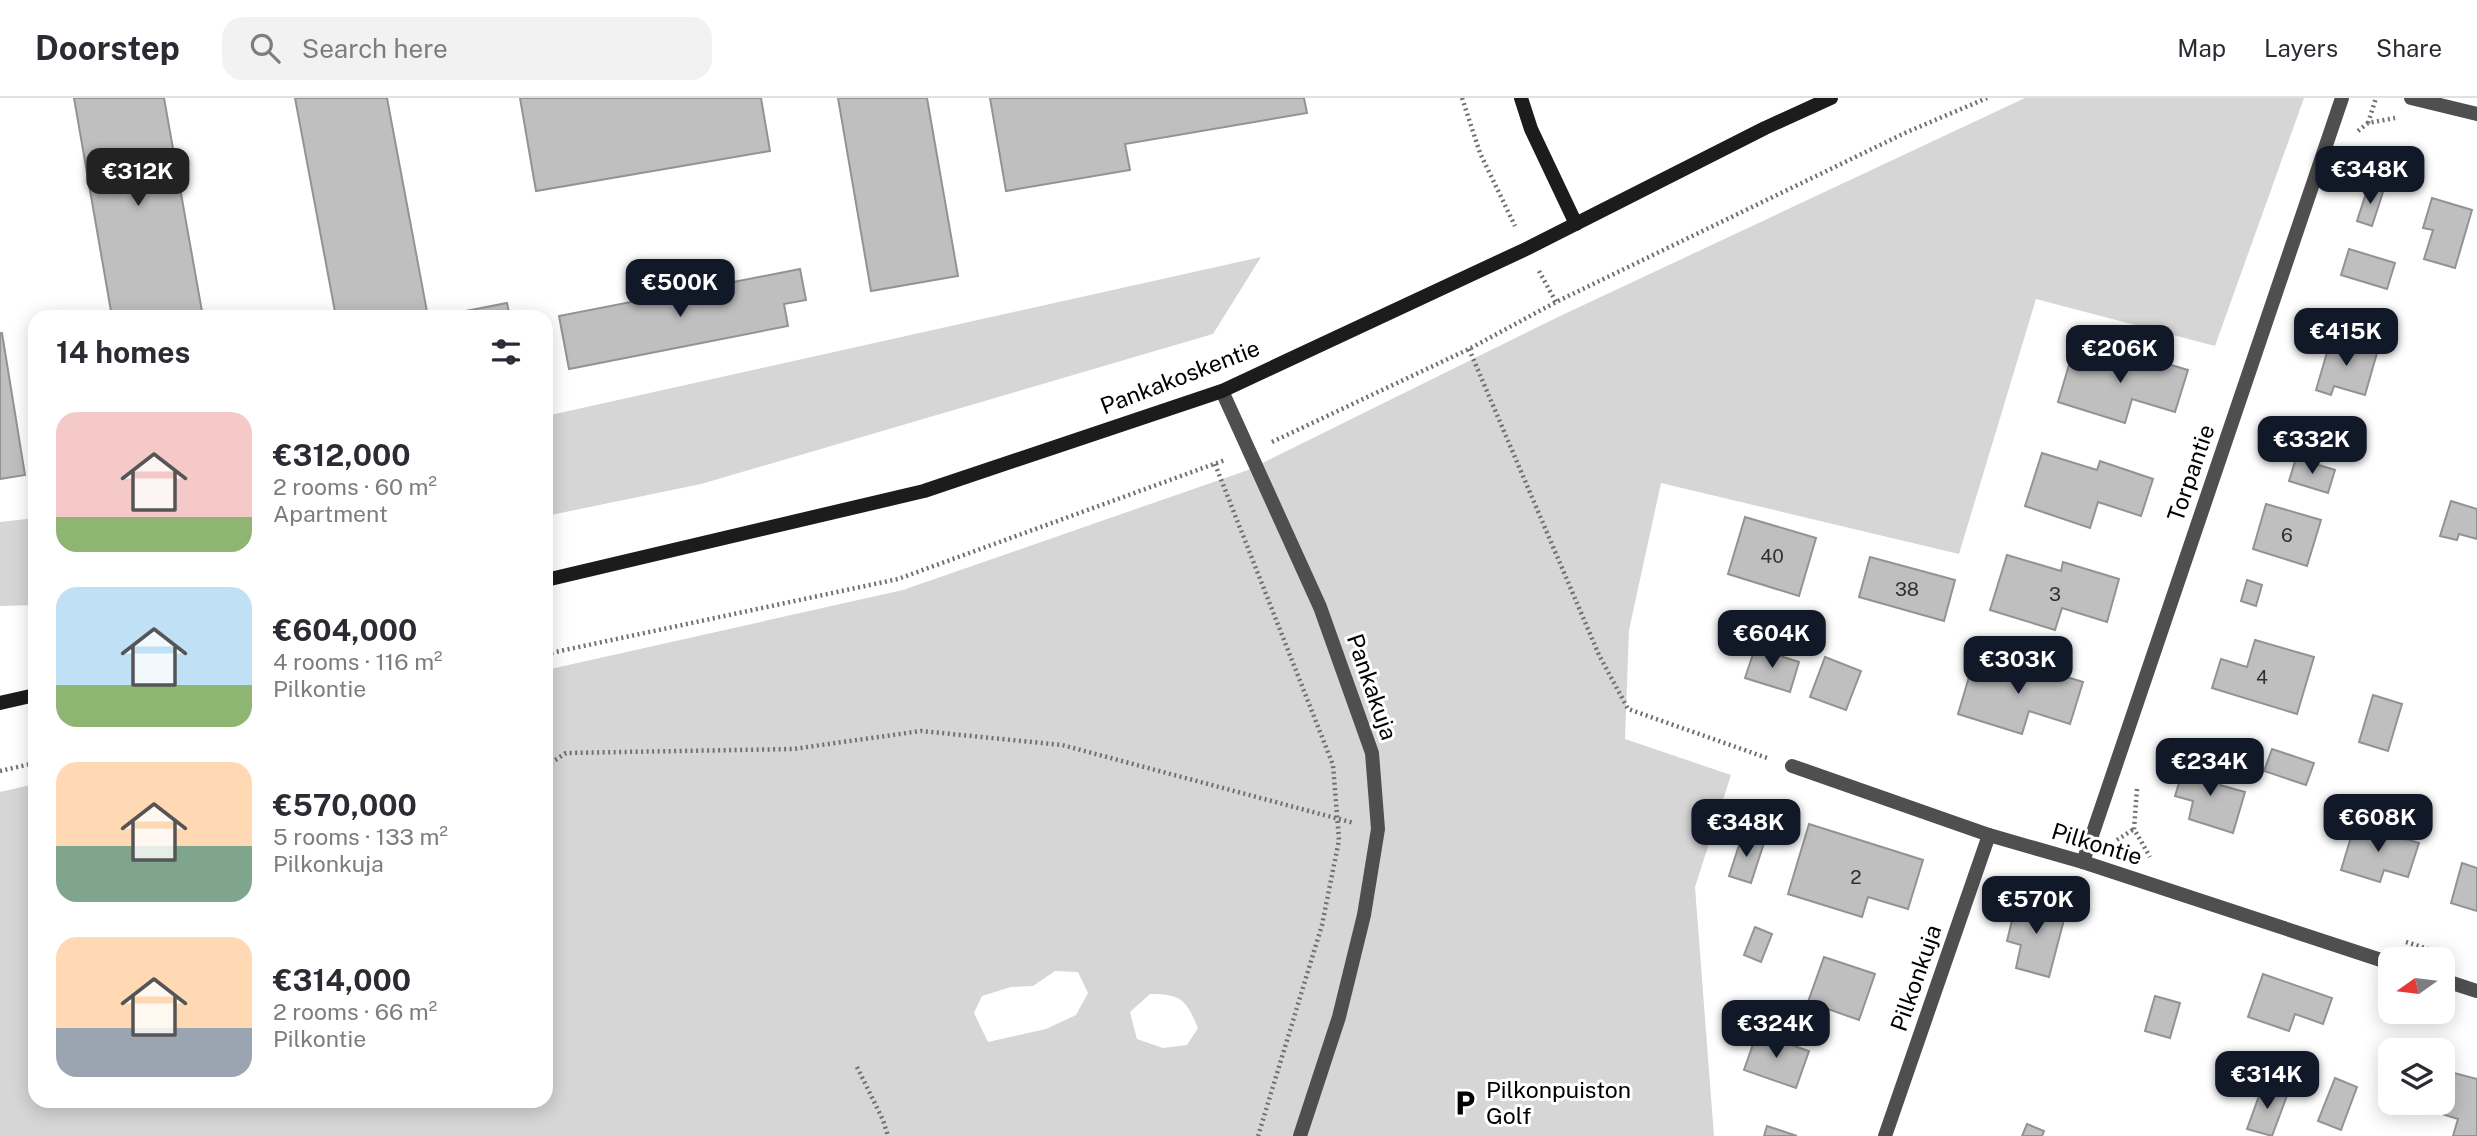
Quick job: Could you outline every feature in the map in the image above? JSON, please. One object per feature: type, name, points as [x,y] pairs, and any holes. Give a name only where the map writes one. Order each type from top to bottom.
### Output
[{"type":"main road","points":[[1521,98],[1531,129],[1576,223]]},
{"type":"main road","name":"Pankakoskentie","points":[[553,578],[923,491],[1222,391],[1526,249],[1765,128],[1831,98]]},
{"type":"main road","points":[[0,703],[28,697]]},
{"type":"street","name":"Torpantie","points":[[2083,862],[2342,98]]},
{"type":"street","points":[[2411,98],[2477,114]]},
{"type":"street","name":"Pankakuja","points":[[1222,391],[1320,607],[1372,753],[1378,829],[1364,915],[1339,1017],[1300,1136]]},
{"type":"street","name":"Pilkontie","points":[[1792,766],[1989,835],[2083,862],[2378,959]]},
{"type":"street","name":"Pilkonkuja","points":[[1885,1136],[1989,835]]},
{"type":"street","points":[[2455,984],[2477,991]]},
{"type":"path","points":[[1462,98],[1480,153],[1526,249],[1556,302]]},
{"type":"path","points":[[553,653],[898,579],[1272,442],[1469,349],[1556,302],[1907,132],[1987,98]]},
{"type":"path","points":[[2368,123],[2376,98]]},
{"type":"path","points":[[2351,136],[2368,123],[2395,118],[2408,121]]},
{"type":"path","points":[[1469,349],[1599,655],[1628,709],[1792,766]]},
{"type":"path","points":[[1215,464],[1333,765],[1339,840],[1322,925],[1258,1136]]},
{"type":"path","points":[[553,761],[566,753],[793,749],[921,731],[1062,745],[1378,829]]},
{"type":"path","points":[[0,771],[28,765]]},
{"type":"path","points":[[2138,780],[2134,829],[2152,861]]},
{"type":"path","points":[[2399,940],[2422,947]]},
{"type":"path","points":[[858,1067],[888,1136]]},
{"type":"shaded area","points":[[2025,98],[2304,98],[2215,346],[2036,299],[1959,554],[1661,483],[1629,630],[1625,739],[1731,775],[1695,887],[1714,1136],[0,1136],[0,792],[28,786],[28,1108],[553,1108],[553,668],[903,590],[1248,470],[1558,317]],"holes":[[[1055,971],[1078,972],[1088,993],[1076,1015],[1046,1029],[988,1042],[974,1013],[982,996],[1011,987],[1033,986]],[[1150,994],[1169,995],[1182,1000],[1198,1028],[1187,1045],[1163,1048],[1137,1039],[1130,1012]]]},
{"type":"shaded area","points":[[1261,257],[1213,334],[701,484],[553,515],[553,414]]},
{"type":"shaded area","points":[[28,519],[28,605],[0,606],[0,522]]},
{"type":"building","points":[[74,98],[164,98],[202,310],[111,310]]},
{"type":"building","points":[[295,98],[387,98],[427,310],[335,310]]},
{"type":"building","points":[[520,98],[761,98],[770,151],[536,191]]},
{"type":"building","points":[[838,98],[927,98],[958,276],[871,291]]},
{"type":"building","points":[[990,98],[1304,98],[1307,113],[1125,144],[1130,170],[1006,191]]},
{"type":"building","points":[[2368,187],[2383,192],[2372,226],[2357,221]]},
{"type":"building","points":[[2432,198],[2472,210],[2455,268],[2424,259],[2433,230],[2423,228]]},
{"type":"building","points":[[2349,249],[2395,263],[2387,289],[2341,275]]},
{"type":"building","points":[[800,269],[806,300],[784,304],[788,326],[569,369],[559,316]]},
{"type":"building","points":[[507,303],[508,310],[471,310]]},
{"type":"building","points":[[0,333],[25,475],[0,479]]},
{"type":"building","points":[[2331,339],[2377,353],[2365,395],[2334,386],[2331,395],[2316,390]]},
{"type":"building","points":[[2074,348],[2131,366],[2134,354],[2188,370],[2175,412],[2132,399],[2125,423],[2058,402]]},
{"type":"building","points":[[2042,453],[2097,470],[2100,461],[2153,479],[2141,516],[2098,502],[2090,528],[2025,506]]},
{"type":"building","points":[[2296,458],[2335,470],[2328,493],[2289,481]]},
{"type":"building","points":[[2451,501],[2477,509],[2477,539],[2459,534],[2457,540],[2440,536]]},
{"type":"building","points":[[2266,504],[2321,520],[2307,566],[2253,549]]},
{"type":"building","points":[[1745,517],[1816,538],[1799,596],[1728,574]]},
{"type":"building","points":[[2007,555],[2061,571],[2063,562],[2119,579],[2107,622],[2062,608],[2055,630],[1990,610]]},
{"type":"building","points":[[1870,557],[1955,580],[1944,621],[1859,597]]},
{"type":"building","points":[[2247,580],[2262,585],[2256,606],[2241,601]]},
{"type":"building","points":[[2255,640],[2314,657],[2297,714],[2212,688],[2221,659],[2247,667]]},
{"type":"building","points":[[1755,648],[1799,662],[1790,692],[1745,678]]},
{"type":"building","points":[[1825,657],[1861,671],[1846,710],[1810,697]]},
{"type":"building","points":[[1974,660],[2028,677],[2031,666],[2083,682],[2070,724],[2029,711],[2022,734],[1958,714]]},
{"type":"building","points":[[2373,695],[2402,704],[2388,751],[2359,742]]},
{"type":"building","points":[[2272,749],[2314,763],[2306,785],[2264,771]]},
{"type":"building","points":[[2185,764],[2223,775],[2220,785],[2245,792],[2233,833],[2189,819],[2193,801],[2175,796]]},
{"type":"building","points":[[1809,824],[1923,860],[1908,909],[1868,897],[1862,917],[1788,894]]},
{"type":"building","points":[[2355,824],[2419,843],[2408,877],[2384,870],[2380,882],[2341,870]]},
{"type":"building","points":[[1742,836],[1764,843],[1751,883],[1729,876]]},
{"type":"building","points":[[2462,863],[2477,868],[2477,911],[2451,903]]},
{"type":"building","points":[[2017,900],[2066,912],[2049,977],[2016,968],[2021,945],[2007,941]]},
{"type":"building","points":[[1755,927],[1772,934],[1761,962],[1744,955]]},
{"type":"building","points":[[1824,957],[1875,974],[1859,1020],[1808,1002]]},
{"type":"building","points":[[2263,974],[2332,998],[2323,1024],[2295,1014],[2289,1031],[2248,1017]]},
{"type":"building","points":[[2155,996],[2180,1003],[2170,1038],[2145,1031]]},
{"type":"building","points":[[1757,1033],[1809,1051],[1796,1088],[1744,1070]]},
{"type":"building","points":[[2455,1073],[2477,1079],[2477,1136],[2453,1136],[2458,1119],[2445,1115],[2455,1115]]},
{"type":"building","points":[[2335,1078],[2357,1087],[2341,1130],[2318,1121]]},
{"type":"building","points":[[2263,1085],[2288,1093],[2272,1136],[2247,1129]]},
{"type":"building","points":[[2027,1124],[2044,1131],[2042,1136],[2022,1136]]},
{"type":"building","points":[[1767,1126],[1797,1136],[1764,1136]]},
{"type":"place","name":"Pilkonpuiston Golf","points":[[1465,1103]]}]
